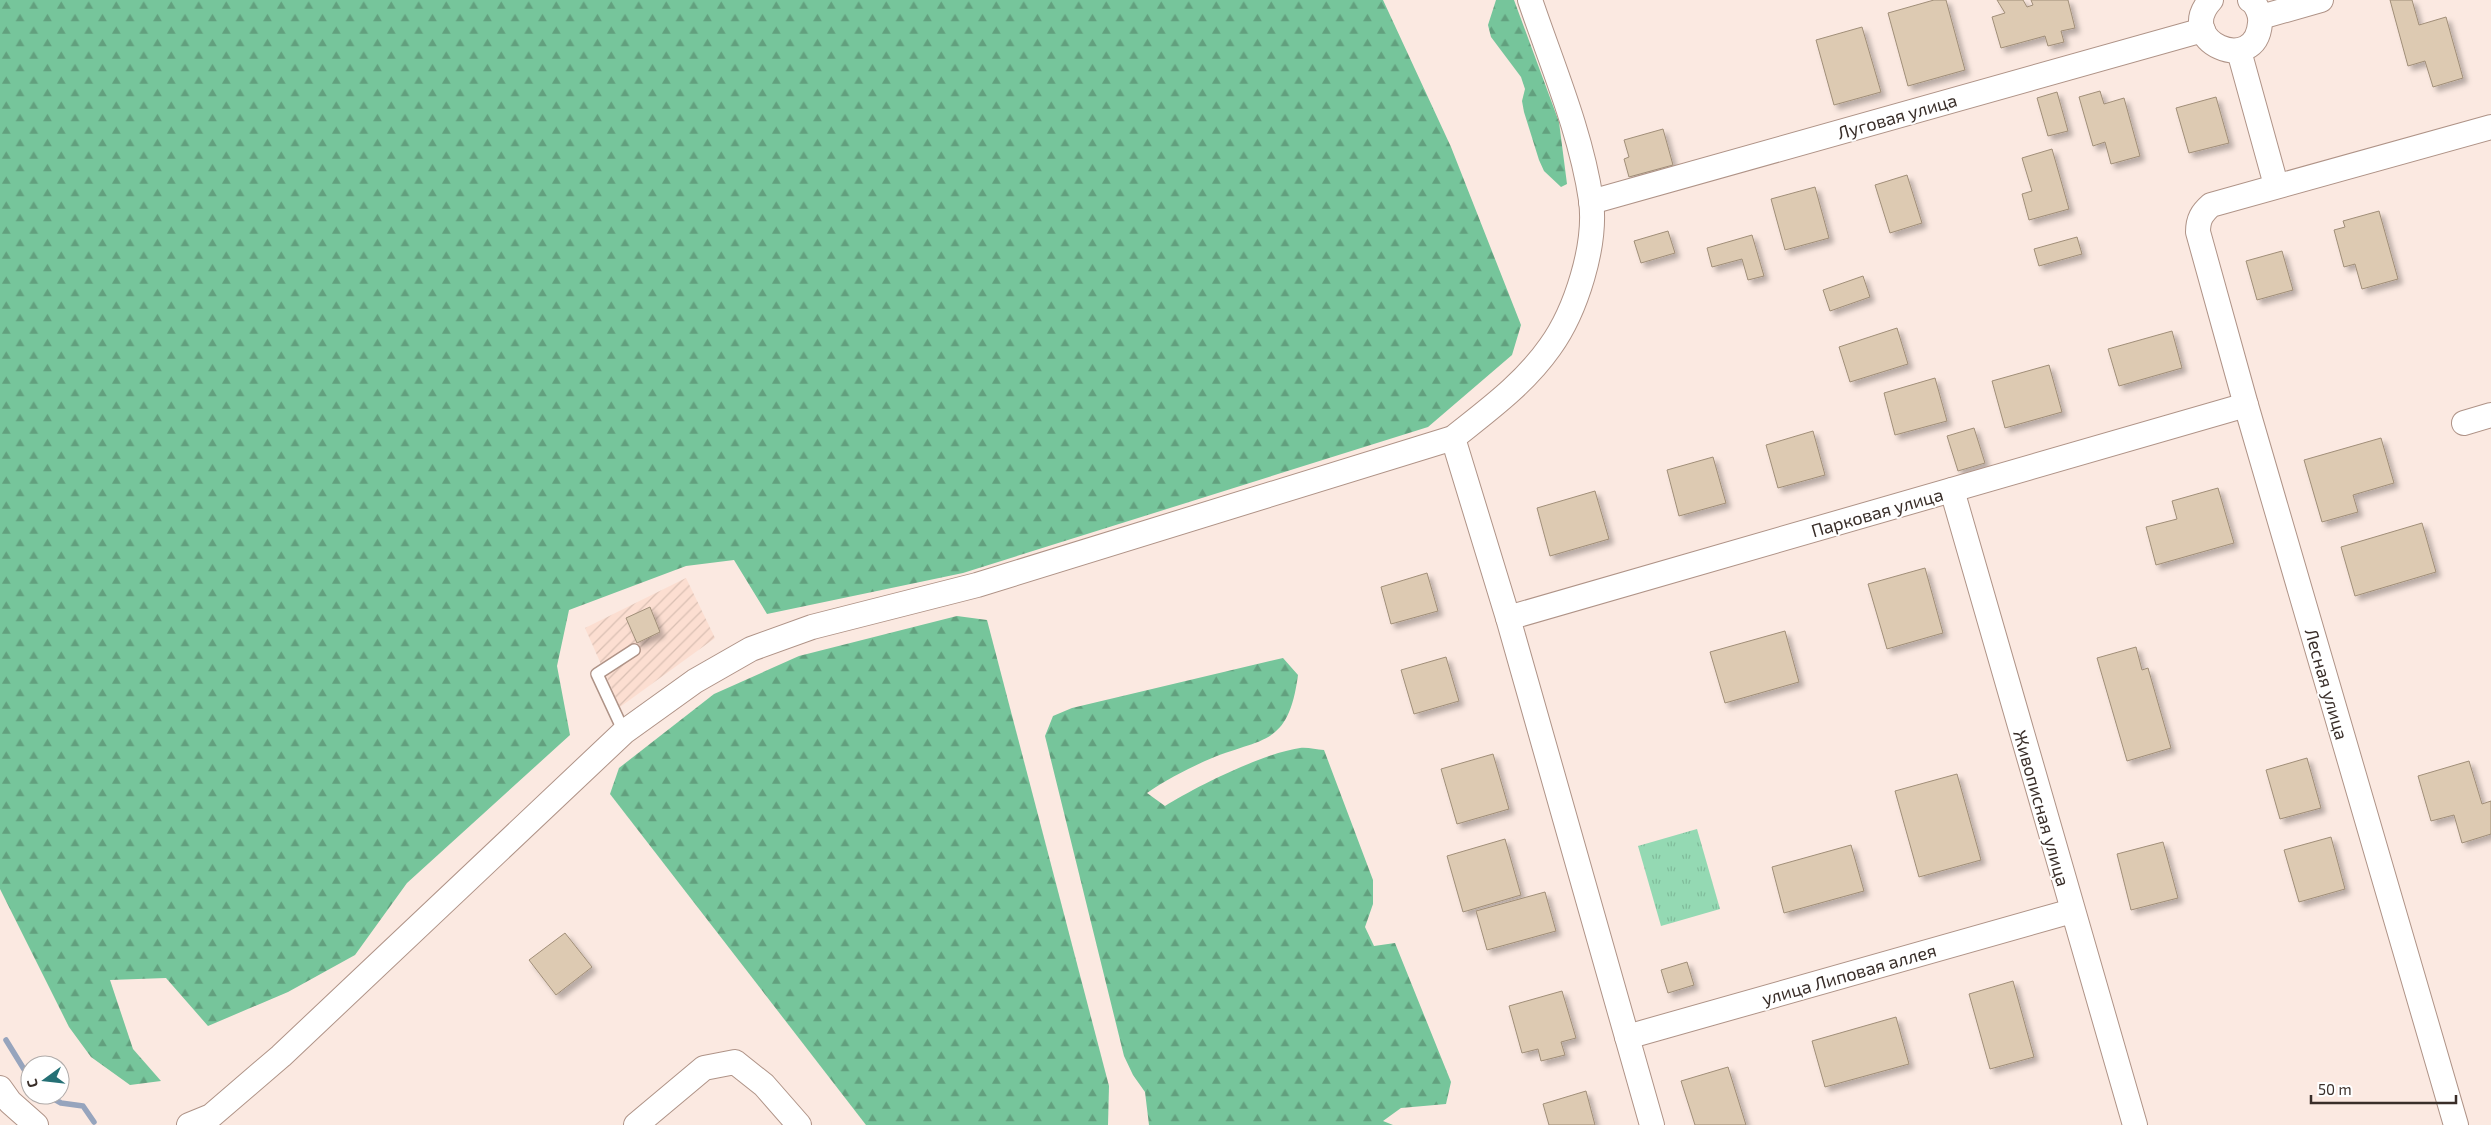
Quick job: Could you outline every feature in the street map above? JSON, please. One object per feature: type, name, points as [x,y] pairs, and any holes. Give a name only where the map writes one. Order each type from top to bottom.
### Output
[{"type":"street","points":[[189,1125],[213,1120],[624,732],[694,681],[751,650],[812,627],[977,585],[1453,438],[1513,389],[1550,347],[1574,306],[1589,252],[1591,202],[1578,144],[1530,0]]},
{"type":"street","points":[[2212,0],[2202,15],[2203,30],[2211,43],[2224,51],[2239,51],[2252,44],[2260,32],[2255,8],[2321,0]]},
{"type":"street","name":"Луговая улица","points":[[1591,202],[2203,30]]},
{"type":"street","points":[[2239,51],[2276,186]]},
{"type":"street","name":"Лесная улица","points":[[2456,1125],[2246,405],[2201,242],[2198,221],[2203,212],[2211,205],[2491,126]]},
{"type":"street","name":"Парковая улица","points":[[1508,618],[2246,405]]},
{"type":"street","points":[[2464,423],[2491,415]]},
{"type":"street","points":[[1453,438],[1508,618],[1652,1125]]},
{"type":"street","name":"Живописная улица","points":[[1952,490],[2135,1125]]},
{"type":"street","name":"улица Липовая аллея","points":[[1627,1037],[2072,911]]},
{"type":"street","points":[[636,1125],[704,1068],[735,1062],[764,1085],[799,1125]]},
{"type":"street","points":[[0,1088],[10,1102],[36,1125]]},
{"type":"lane","points":[[624,732],[597,674],[634,650]]},
{"type":"shaded area","points":[[686,578],[715,638],[620,707],[585,628]]},
{"type":"green space","points":[[0,0],[1383,0],[1451,147],[1521,325],[1512,355],[1428,427],[963,573],[767,614],[734,560],[686,566],[569,610],[557,666],[570,735],[407,883],[355,955],[288,992],[208,1026],[166,978],[110,980],[133,1049],[161,1081],[130,1085],[91,1057],[69,1027],[0,889]]},
{"type":"green space","points":[[1496,0],[1514,0],[1559,122],[1567,184],[1561,187],[1544,171],[1539,160],[1524,112],[1522,101],[1525,89],[1521,77],[1491,37],[1488,25]]},
{"type":"green space","points":[[957,616],[987,620],[1109,1086],[1108,1125],[866,1125],[610,794],[619,768],[714,694],[799,656]]},
{"type":"green space","points":[[1283,658],[1298,675],[1287,717],[1279,729],[1256,743],[1224,753],[1190,768],[1147,793],[1165,806],[1212,780],[1268,756],[1300,748],[1324,750],[1373,880],[1373,904],[1365,927],[1374,946],[1395,943],[1451,1082],[1446,1104],[1401,1108],[1383,1121],[1393,1125],[1149,1125],[1145,1092],[1133,1075],[1124,1056],[1045,736],[1053,716],[1072,708]]},
{"type":"green space","points":[[1697,829],[1720,909],[1661,926],[1638,846]]},
{"type":"building","points":[[1934,0],[1946,0],[1965,70],[1908,86],[1888,13]]},
{"type":"building","points":[[1997,0],[2023,0],[2027,7],[2033,5],[2031,0],[2068,0],[2075,28],[2061,31],[2064,42],[2048,46],[2045,36],[2001,48],[1992,17],[2005,13]]},
{"type":"building","points":[[2390,0],[2412,0],[2419,25],[2446,17],[2463,78],[2433,87],[2425,61],[2408,66]]},
{"type":"building","points":[[1862,27],[1881,92],[1834,105],[1816,40]]},
{"type":"building","points":[[2100,91],[2104,104],[2124,98],[2140,156],[2111,164],[2105,142],[2093,146],[2079,97]]},
{"type":"building","points":[[2057,92],[2068,131],[2048,136],[2037,98]]},
{"type":"building","points":[[2216,97],[2229,143],[2189,153],[2176,108]]},
{"type":"building","points":[[1663,129],[1673,165],[1629,177],[1624,159],[1629,157],[1624,140]]},
{"type":"building","points":[[2052,149],[2069,209],[2029,220],[2022,194],[2032,191],[2022,158]]},
{"type":"building","points":[[1907,175],[1922,223],[1890,233],[1875,185]]},
{"type":"building","points":[[1815,187],[1829,238],[1785,250],[1771,199]]},
{"type":"building","points":[[2379,211],[2398,279],[2362,289],[2355,264],[2344,267],[2334,230],[2345,227],[2343,221]]},
{"type":"building","points":[[1668,231],[1675,253],[1641,263],[1634,241]]},
{"type":"building","points":[[1752,235],[1764,276],[1748,280],[1742,259],[1712,267],[1707,248]]},
{"type":"building","points":[[2077,237],[2082,254],[2039,266],[2034,249]]},
{"type":"building","points":[[2282,251],[2293,290],[2257,300],[2246,261]]},
{"type":"building","points":[[1863,276],[1870,297],[1830,311],[1823,290]]},
{"type":"building","points":[[1897,328],[1908,364],[1850,382],[1839,347]]},
{"type":"building","points":[[2172,331],[2182,368],[2119,386],[2108,349]]},
{"type":"building","points":[[2049,365],[2062,412],[2005,428],[1992,381]]},
{"type":"building","points":[[1935,378],[1947,421],[1895,435],[1884,393]]},
{"type":"building","points":[[1974,428],[1985,463],[1958,471],[1947,436]]},
{"type":"building","points":[[1813,431],[1825,475],[1778,488],[1766,445]]},
{"type":"building","points":[[2381,438],[2394,483],[2353,495],[2358,512],[2322,522],[2304,460]]},
{"type":"building","points":[[1713,457],[1726,503],[1679,516],[1667,470]]},
{"type":"building","points":[[2218,488],[2234,543],[2156,565],[2146,527],[2177,519],[2172,501]]},
{"type":"building","points":[[1595,491],[1609,539],[1550,556],[1537,508]]},
{"type":"building","points":[[2422,523],[2436,572],[2355,596],[2341,547]]},
{"type":"building","points":[[1925,568],[1943,633],[1887,649],[1868,584]]},
{"type":"building","points":[[1427,573],[1438,611],[1391,624],[1381,587]]},
{"type":"building","points":[[650,607],[660,632],[637,643],[626,618]]},
{"type":"building","points":[[1785,631],[1799,682],[1725,703],[1710,652]]},
{"type":"building","points":[[2136,647],[2142,670],[2148,668],[2171,748],[2127,761],[2097,658]]},
{"type":"building","points":[[1446,657],[1459,701],[1414,714],[1401,670]]},
{"type":"building","points":[[1493,754],[1509,809],[1457,824],[1441,769]]},
{"type":"building","points":[[2307,758],[2321,808],[2280,819],[2266,770]]},
{"type":"building","points":[[2469,761],[2482,804],[2491,801],[2491,834],[2462,843],[2454,815],[2431,821],[2418,776]]},
{"type":"building","points":[[1957,774],[1981,860],[1919,877],[1895,791]]},
{"type":"building","points":[[2331,837],[2345,889],[2299,902],[2284,850]]},
{"type":"building","points":[[1505,839],[1521,895],[1463,912],[1447,856]]},
{"type":"building","points":[[2163,842],[2178,898],[2131,910],[2117,854]]},
{"type":"building","points":[[1851,845],[1864,891],[1784,913],[1772,867]]},
{"type":"building","points":[[1545,892],[1556,931],[1487,950],[1476,911]]},
{"type":"building","points":[[565,933],[592,967],[556,995],[529,960]]},
{"type":"building","points":[[1687,962],[1694,985],[1668,993],[1661,970]]},
{"type":"building","points":[[2013,981],[2034,1057],[1990,1069],[1969,994]]},
{"type":"building","points":[[1562,991],[1576,1038],[1561,1042],[1565,1055],[1541,1061],[1538,1049],[1522,1053],[1509,1006]]},
{"type":"building","points":[[1896,1017],[1909,1064],[1825,1087],[1812,1041]]},
{"type":"building","points":[[1728,1067],[1746,1125],[1695,1125],[1681,1081]]},
{"type":"building","points":[[1586,1091],[1595,1125],[1549,1125],[1543,1104]]},
{"type":"waterway","points":[[6,1040],[20,1063]]},
{"type":"waterway","points":[[70,1104],[83,1106],[94,1122]]}]
